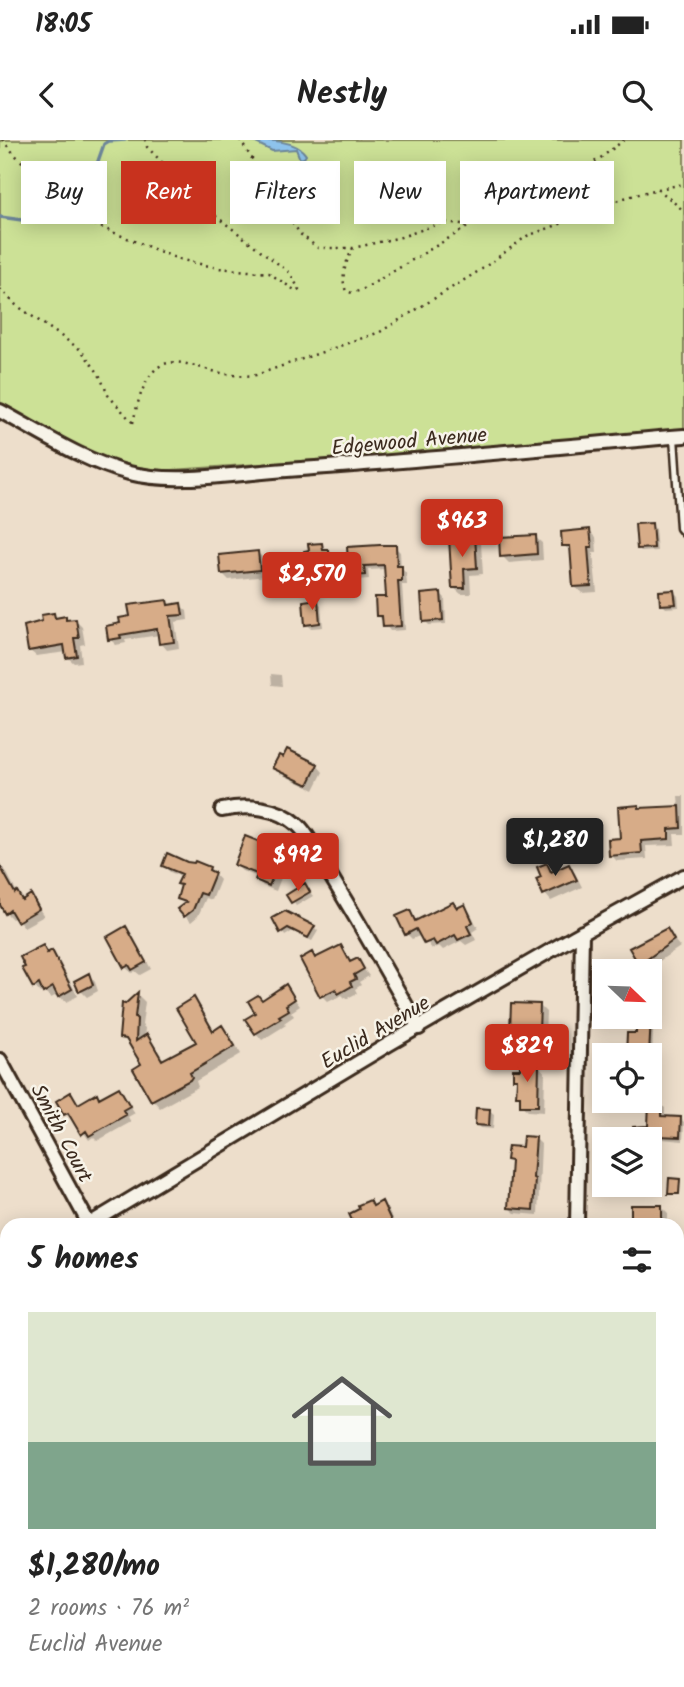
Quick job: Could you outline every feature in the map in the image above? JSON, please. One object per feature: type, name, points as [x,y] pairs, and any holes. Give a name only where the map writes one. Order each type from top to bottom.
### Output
[{"type":"street","name":"Edgewood Avenue","points":[[0,411],[82,455],[137,475],[151,477],[197,477],[679,437]]},
{"type":"street","points":[[222,810],[236,807],[267,809],[299,826],[352,911],[419,1028]]},
{"type":"street","name":"Euclid Avenue","points":[[101,1218],[582,932],[684,876]]},
{"type":"street","points":[[577,1218],[582,932]]},
{"type":"street","name":"Smith Court","points":[[0,1060],[85,1218]]},
{"type":"lane","points":[[679,437],[680,528],[684,533]]},
{"type":"path","points":[[2,140],[21,161]]},
{"type":"path","points":[[93,224],[178,259],[218,268],[264,271],[296,291],[299,289],[290,273],[213,214],[147,147],[145,140]]},
{"type":"path","points":[[240,140],[300,234],[318,248],[353,248],[401,237],[444,222],[471,225]]},
{"type":"path","points":[[353,248],[343,282],[346,291],[352,293],[394,272],[471,225],[515,192],[574,173],[598,160],[624,140]]},
{"type":"path","points":[[0,289],[16,305],[81,350],[99,373],[108,395],[133,424],[145,383],[164,365],[177,361],[188,362],[225,374],[256,375],[380,332],[482,269],[527,236],[624,198],[684,184]]},
{"type":"path","points":[[658,189],[684,211]]},
{"type":"green space","points":[[0,140],[684,140],[684,435],[128,473],[0,408]]},
{"type":"water","points":[[250,140],[289,144],[296,146],[306,155],[300,159],[296,149],[272,151]]},
{"type":"building","points":[[652,523],[654,548],[637,549],[635,524]]},
{"type":"building","points":[[590,529],[592,547],[588,547],[591,586],[573,587],[570,546],[562,546],[561,532]]},
{"type":"building","points":[[536,535],[537,554],[500,557],[499,537]]},
{"type":"building","points":[[475,536],[477,568],[464,569],[465,588],[452,588],[449,538]]},
{"type":"building","points":[[322,543],[323,550],[329,550],[331,577],[306,579],[304,551],[309,550],[308,544]]},
{"type":"building","points":[[396,545],[397,566],[402,566],[402,581],[398,581],[401,626],[383,627],[382,616],[376,616],[375,597],[386,597],[384,565],[364,566],[365,575],[349,576],[347,547]]},
{"type":"building","points":[[258,551],[260,570],[221,574],[219,555]]},
{"type":"building","points":[[674,590],[676,604],[660,605],[659,591]]},
{"type":"building","points":[[441,592],[443,620],[423,622],[421,594]]},
{"type":"building","points":[[318,599],[320,623],[305,625],[303,601]]},
{"type":"building","points":[[167,600],[168,605],[181,603],[183,615],[170,616],[174,642],[159,644],[157,629],[120,635],[121,638],[108,640],[106,626],[120,623],[119,618],[130,616],[128,605]]},
{"type":"building","points":[[54,613],[55,618],[66,616],[66,620],[76,619],[79,638],[74,638],[77,656],[66,658],[64,645],[28,651],[24,626],[42,621],[41,615]]},
{"type":"building","points":[[287,749],[318,764],[308,785],[272,768],[279,755],[283,757]]},
{"type":"building","points":[[639,805],[639,808],[680,806],[681,828],[669,829],[669,839],[641,841],[642,853],[609,856],[608,839],[620,838],[618,807]]},
{"type":"building","points":[[245,836],[283,851],[269,886],[255,880],[257,874],[234,865]]},
{"type":"building","points":[[167,853],[187,862],[195,861],[210,867],[209,870],[215,873],[206,895],[200,893],[193,910],[184,917],[177,909],[186,902],[177,899],[181,885],[177,884],[182,874],[162,866]]},
{"type":"building","points":[[547,863],[551,872],[569,864],[577,880],[543,895],[536,879],[541,877],[537,867]]},
{"type":"building","points":[[0,866],[15,893],[17,891],[22,900],[31,894],[39,909],[17,922],[10,910],[5,914],[0,905]]},
{"type":"building","points":[[305,883],[310,892],[291,903],[286,895]]},
{"type":"building","points":[[453,902],[457,908],[465,904],[473,922],[467,926],[471,934],[458,940],[455,935],[436,945],[433,940],[424,944],[416,929],[405,935],[396,916],[410,910],[415,921]]},
{"type":"building","points":[[285,911],[315,926],[308,938],[288,928],[280,933],[272,918]]},
{"type":"building","points":[[126,926],[146,962],[132,970],[129,965],[124,968],[107,937]]},
{"type":"building","points":[[667,928],[674,940],[647,959],[635,959],[629,948]]},
{"type":"building","points":[[43,945],[47,953],[52,950],[72,989],[58,997],[53,987],[43,993],[39,984],[33,988],[22,968],[25,967],[20,957]]},
{"type":"building","points":[[341,945],[350,962],[358,958],[364,969],[354,975],[356,979],[350,982],[352,986],[338,994],[336,989],[320,997],[300,959],[312,952],[315,958]]},
{"type":"building","points":[[89,973],[93,985],[79,992],[74,981]]},
{"type":"building","points":[[286,984],[295,999],[286,1005],[289,1010],[255,1034],[245,1019],[255,1013],[248,1001],[258,995],[262,1000]]},
{"type":"building","points":[[138,992],[136,1041],[147,1034],[162,1060],[196,1042],[176,1008],[194,997],[213,1031],[222,1025],[235,1046],[190,1073],[190,1080],[151,1101],[133,1069],[141,1064],[126,1039],[119,1038],[122,1003],[125,1004]]},
{"type":"building","points":[[511,1003],[540,1004],[539,1032],[510,1031]]},
{"type":"building","points":[[636,1029],[650,1029],[650,1043],[627,1043],[627,1033],[636,1033]]},
{"type":"building","points":[[520,1064],[539,1065],[538,1106],[520,1106],[513,1069],[520,1069]]},
{"type":"building","points":[[119,1087],[130,1106],[123,1110],[126,1115],[89,1136],[86,1131],[81,1135],[68,1113],[64,1115],[56,1101],[71,1092],[78,1104],[97,1093],[99,1098]]},
{"type":"building","points":[[476,1108],[490,1109],[489,1126],[475,1125]]},
{"type":"building","points":[[649,1113],[681,1117],[680,1137],[662,1136],[662,1127],[633,1127],[648,1126]]},
{"type":"building","points":[[523,1136],[536,1137],[533,1210],[508,1208],[511,1161],[506,1160],[508,1146],[522,1147]]},
{"type":"building","points":[[669,1178],[680,1179],[679,1194],[668,1194]]},
{"type":"building","points":[[370,1200],[373,1206],[382,1201],[390,1218],[351,1218],[349,1214],[359,1209],[358,1205]]},
{"type":"building","points":[[631,1205],[662,1205],[662,1218],[631,1218]]},
{"type":"waterway","points":[[0,217],[22,220],[84,189],[90,184],[104,144],[125,140]]}]
